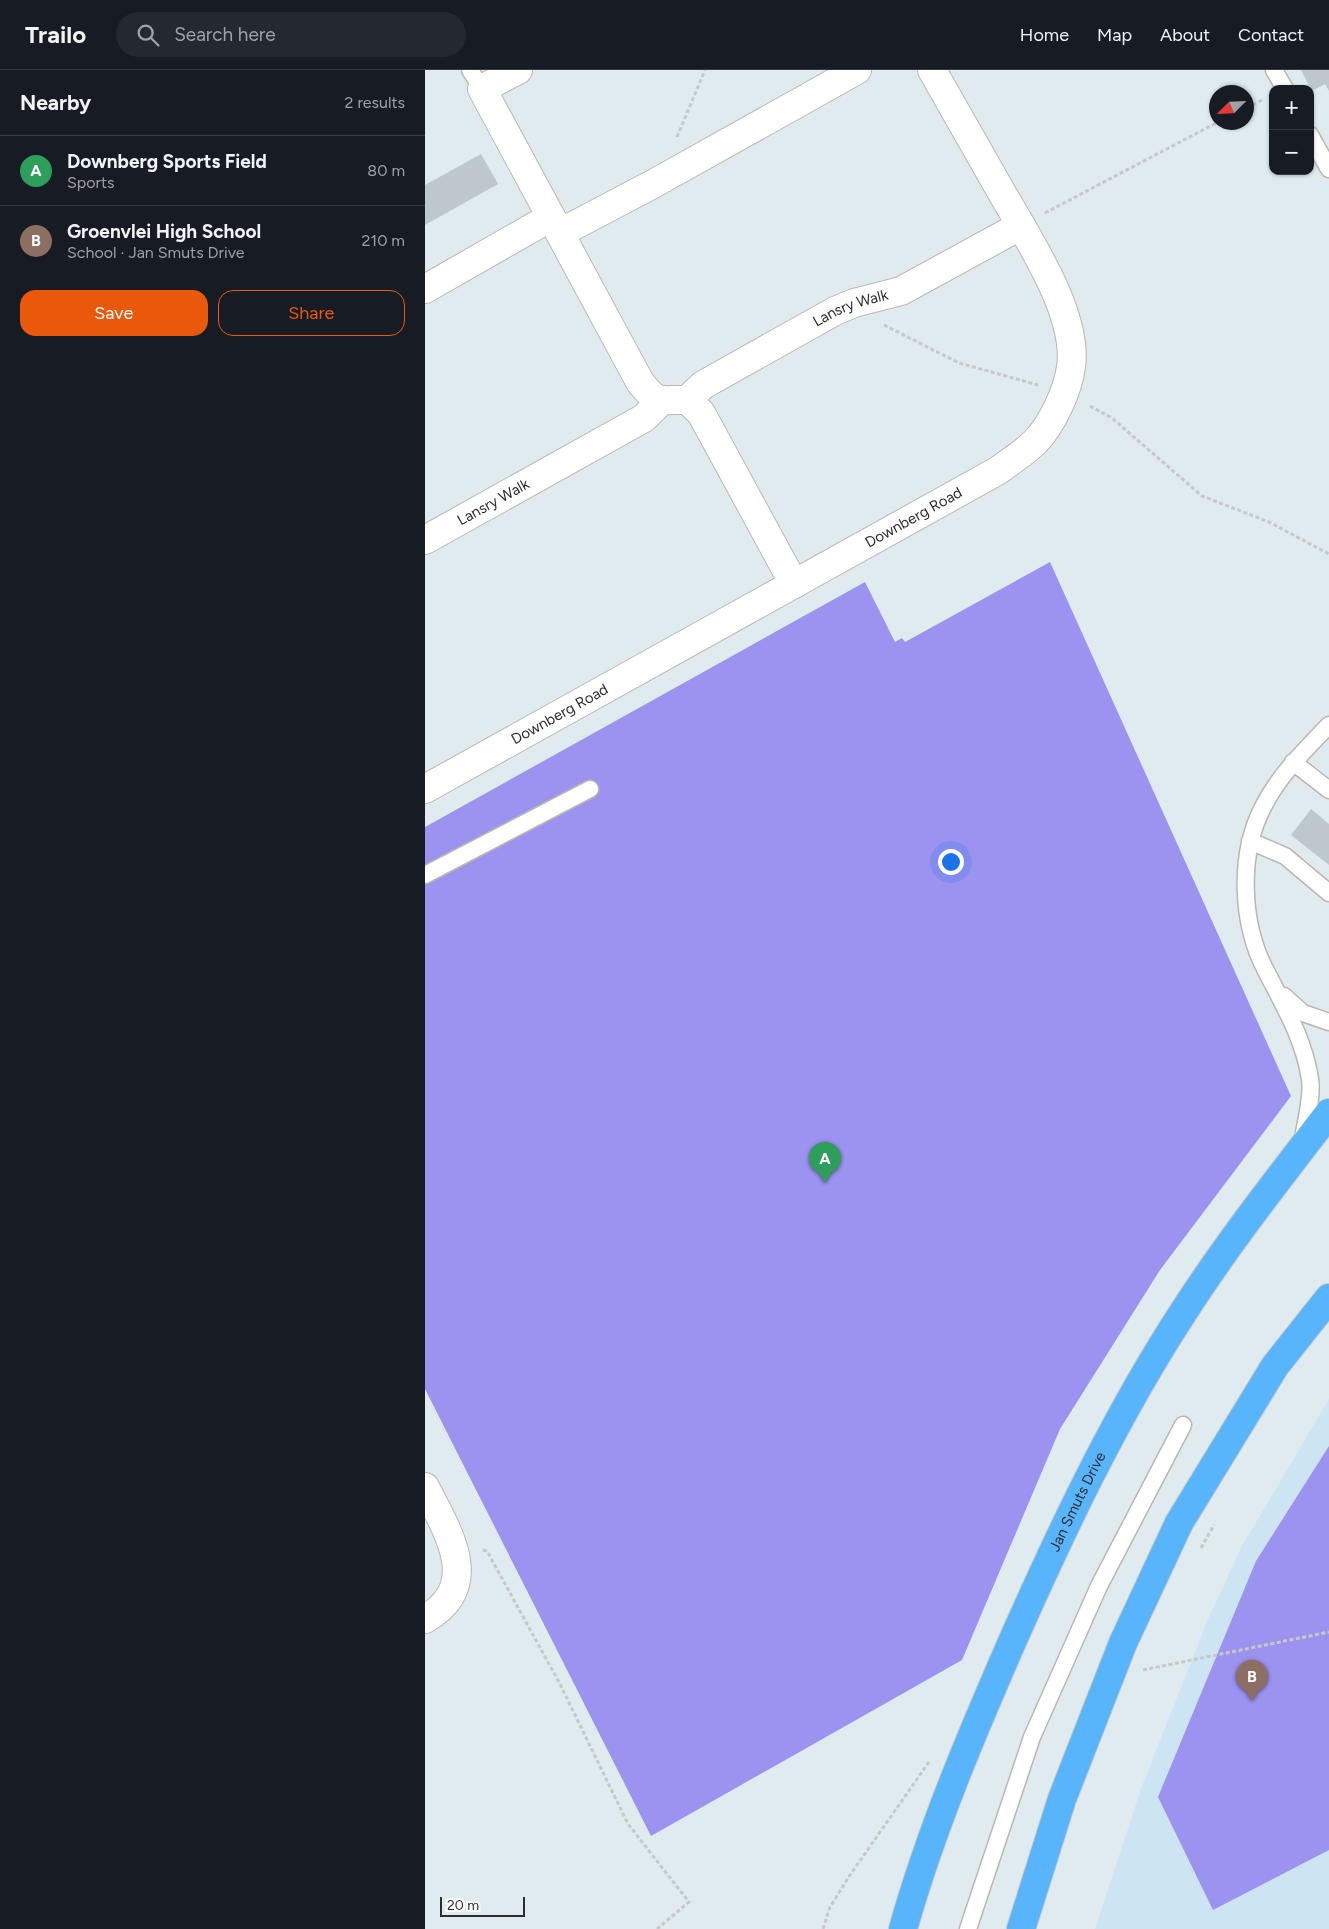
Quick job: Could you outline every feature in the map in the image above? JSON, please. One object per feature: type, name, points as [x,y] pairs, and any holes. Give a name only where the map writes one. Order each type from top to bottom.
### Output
[{"type":"main road","name":"Jan Smuts Drive","points":[[903,1929],[915,1887],[961,1757],[1036,1585],[1105,1444],[1185,1308],[1260,1201],[1329,1113]]},
{"type":"main road","points":[[1021,1929],[1062,1799],[1123,1643],[1179,1523],[1275,1366],[1329,1298]]},
{"type":"street","points":[[518,70],[476,80],[640,382],[660,402],[687,400],[701,413],[794,584]]},
{"type":"street","points":[[425,289],[555,225],[653,184],[857,70]]},
{"type":"street","name":"Downberg Road","points":[[425,789],[999,470],[1036,441],[1065,393],[1071,366],[1072,344],[1055,290],[932,70]]},
{"type":"street","name":"Lansry Walk","points":[[687,400],[703,385],[843,306],[901,290],[1020,226]]},
{"type":"street","name":"Lansry Walk","points":[[425,540],[644,418],[660,402]]},
{"type":"street","points":[[425,1486],[454,1549],[457,1576],[453,1590],[436,1611],[425,1618]]},
{"type":"lane","points":[[1274,70],[1283,85]]},
{"type":"lane","points":[[1314,142],[1329,169]]},
{"type":"lane","points":[[1301,1149],[1311,1081],[1300,1038],[1278,991],[1265,970],[1248,915],[1246,871],[1250,841],[1263,807],[1293,762],[1329,725]]},
{"type":"lane","points":[[1293,762],[1329,790]]},
{"type":"lane","points":[[425,875],[590,788]]},
{"type":"lane","points":[[1250,841],[1285,856],[1329,893]]},
{"type":"lane","points":[[1278,991],[1303,1013],[1329,1022]]},
{"type":"lane","points":[[969,1929],[1032,1738],[1099,1586],[1183,1425]]},
{"type":"path","points":[[674,142],[705,70]]},
{"type":"path","points":[[1254,104],[1269,96]]},
{"type":"path","points":[[1020,226],[1209,127]]},
{"type":"path","points":[[843,306],[959,364],[1065,393],[1112,418],[1202,496],[1269,522],[1329,554]]},
{"type":"path","points":[[1199,1551],[1218,1518]]},
{"type":"path","points":[[454,1549],[487,1551],[560,1684],[628,1824],[689,1902],[657,1929]]},
{"type":"path","points":[[1110,1676],[1329,1632]]},
{"type":"path","points":[[1138,1679],[1145,1663]]},
{"type":"shaded area","points":[[1050,562],[1291,1096],[1160,1270],[1060,1429],[962,1660],[651,1836],[425,1389],[425,827],[865,582],[895,642],[902,638],[905,642]]},
{"type":"shaded area","points":[[1329,1399],[1329,1929],[1095,1929],[1142,1786],[1209,1617],[1242,1546]]},
{"type":"shaded area","points":[[1329,1446],[1329,1850],[1213,1910],[1158,1797],[1256,1561]]},
{"type":"building","points":[[1301,70],[1329,70],[1329,91],[1325,84],[1314,90],[1314,85],[1309,85]]},
{"type":"building","points":[[481,154],[498,184],[425,225],[425,185]]},
{"type":"building","points":[[1311,809],[1329,824],[1329,865],[1291,835]]},
{"type":"place","name":"Downberg Sports Field","points":[[825,1183]]},
{"type":"place","name":"Groenvlei High School","points":[[1252,1701]]}]
